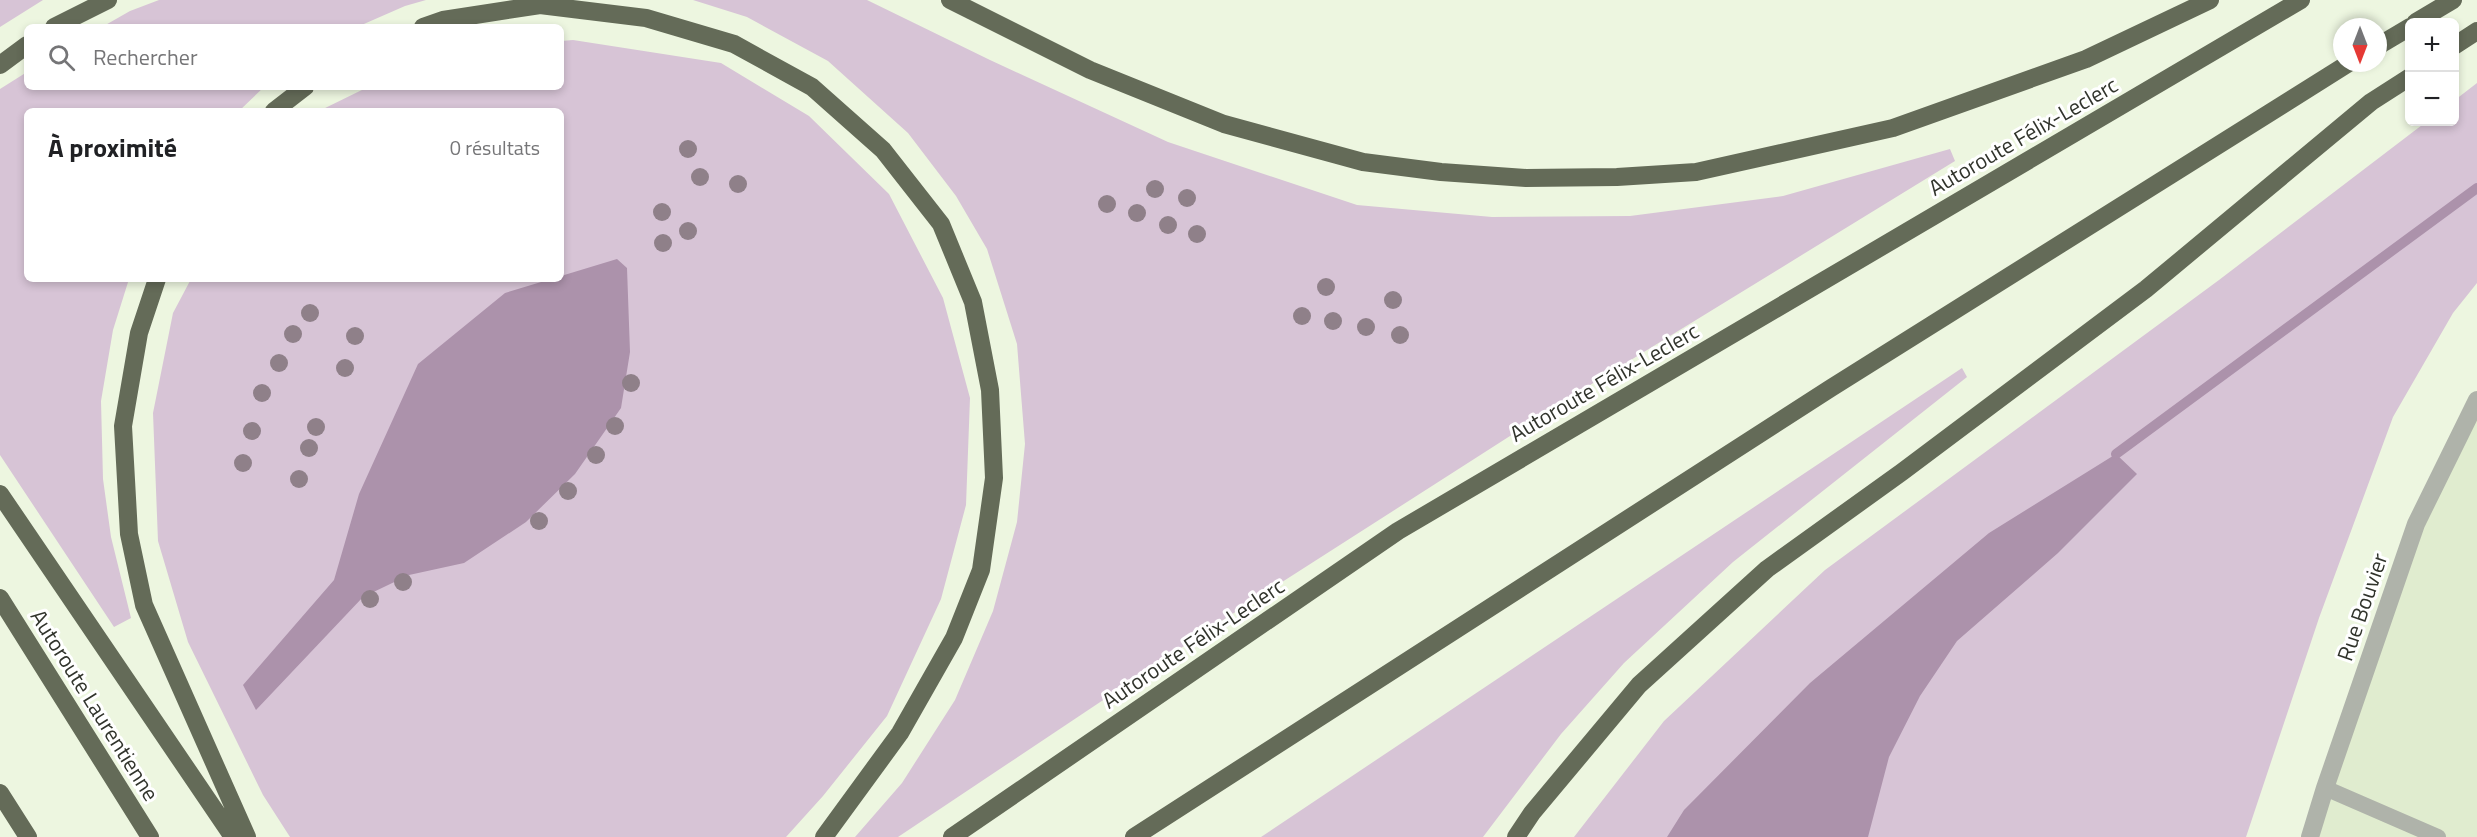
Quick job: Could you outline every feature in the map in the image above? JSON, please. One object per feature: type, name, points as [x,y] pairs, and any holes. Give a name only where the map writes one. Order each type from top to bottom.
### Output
[{"type":"highway","points":[[60,24],[108,0]]},
{"type":"highway","points":[[950,0],[1090,70],[1224,124],[1363,162],[1441,172],[1526,178],[1617,177],[1696,172],[1893,128],[2086,59],[2211,0]]},
{"type":"highway","name":"Autoroute Félix-Leclerc","points":[[952,837],[1398,531],[2301,0]]},
{"type":"highway","points":[[2423,18],[2453,0]]},
{"type":"highway","points":[[432,24],[443,20],[540,5],[646,18],[734,44],[812,87],[883,150],[941,224],[973,302],[990,390],[994,478],[981,570],[954,638],[900,733],[824,837]]},
{"type":"highway","points":[[2387,40],[2405,29]]},
{"type":"highway","points":[[2459,43],[2477,31]]},
{"type":"highway","points":[[0,64],[24,47]]},
{"type":"highway","points":[[1134,837],[1831,388],[2335,72]]},
{"type":"highway","points":[[1516,837],[1532,813],[1639,686],[1767,569],[1912,465],[2146,289],[2371,102],[2405,80]]},
{"type":"highway","points":[[278,108],[301,90]]},
{"type":"highway","points":[[156,282],[139,333],[123,426],[129,534],[144,605],[247,837]]},
{"type":"highway","points":[[0,494],[233,837]]},
{"type":"highway","name":"Autoroute Laurentienne","points":[[0,598],[150,837]]},
{"type":"highway","points":[[0,793],[28,837]]},
{"type":"street","name":"Rue Bouvier","points":[[2310,837],[2416,524],[2477,400]]},
{"type":"lane","points":[[2325,788],[2438,837]]},
{"type":"shaded area","points":[[0,0],[43,0],[0,27]]},
{"type":"shaded area","points":[[159,0],[426,0],[405,6],[364,24],[107,24],[130,11]]},
{"type":"shaded area","points":[[693,0],[867,0],[1168,142],[1357,205],[1492,217],[1630,216],[1783,196],[1950,149],[1955,161],[1577,393],[1223,620],[898,837],[855,837],[902,783],[955,700],[993,611],[1017,522],[1025,444],[1017,344],[987,249],[956,196],[908,133],[828,61],[747,17]]},
{"type":"shaded area","points":[[573,40],[721,63],[809,116],[889,194],[943,298],[970,398],[966,505],[941,599],[887,716],[823,796],[786,837],[290,837],[263,795],[188,642],[158,541],[153,413],[173,313],[189,282],[564,282],[564,108],[325,108],[362,90],[564,90],[564,41]]},
{"type":"shaded area","points":[[24,74],[24,90],[261,90],[242,108],[24,108],[24,282],[128,282],[113,330],[101,401],[103,479],[111,537],[131,618],[114,627],[0,455],[0,89]]},
{"type":"shaded area","points":[[2477,83],[2477,283],[2453,313],[2393,417],[2319,618],[2246,837],[1574,837],[1664,721],[1825,570],[2219,280],[2421,126],[2459,126],[2459,97]]},
{"type":"shaded area","points":[[617,259],[627,268],[630,352],[621,408],[575,474],[526,522],[464,563],[409,575],[363,597],[256,710],[243,685],[334,580],[359,494],[418,364],[505,293],[541,282],[564,282],[564,275]]},
{"type":"shaded area","points":[[1962,368],[1967,377],[1733,562],[1624,663],[1561,734],[1483,837],[1261,837]]},
{"type":"shaded area","points":[[2477,400],[2477,837],[2310,837],[2416,524]]},
{"type":"shaded area","points":[[2116,454],[2137,474],[2058,553],[1957,641],[1920,696],[1889,757],[1868,837],[1667,837],[1684,810],[1810,683],[1989,533]]},
{"type":"waterway","points":[[2116,454],[2477,188]]}]
